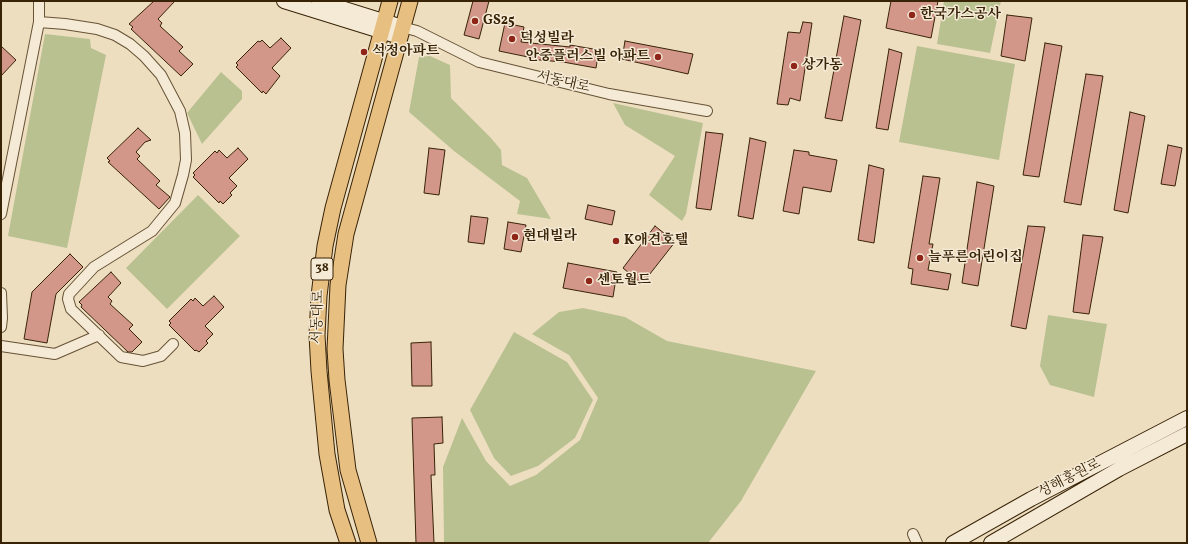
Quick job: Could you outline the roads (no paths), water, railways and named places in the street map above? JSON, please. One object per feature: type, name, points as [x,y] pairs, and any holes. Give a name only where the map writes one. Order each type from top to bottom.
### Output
[{"type":"main road","points":[[284,1],[401,32]]},
{"type":"main road","points":[[319,1],[383,27]]},
{"type":"main road","name":"서동대로","points":[[348,543],[337,510],[327,454],[317,335],[319,296],[325,246],[333,208],[390,1]]},
{"type":"main road","name":"서동대로","points":[[369,543],[348,470],[337,386],[335,349],[338,285],[346,234],[410,1]]},
{"type":"main road","name":"성해홍원로","points":[[954,543],[1031,499],[1187,418]]},
{"type":"main road","name":"성해홍원로","points":[[991,543],[1119,469],[1187,434]]},
{"type":"street","points":[[1,214],[39,22],[39,1]]},
{"type":"street","points":[[39,22],[97,29],[115,35],[130,44],[144,56],[161,75],[180,111],[185,133],[186,160],[175,203],[152,231],[94,267],[69,294],[68,299],[71,309],[121,357],[143,361],[161,356],[173,344]]},
{"type":"street","name":"서동대로","points":[[401,32],[417,31],[479,62],[609,94],[707,111]]},
{"type":"street","points":[[1,292],[1,326]]},
{"type":"street","points":[[1,346],[55,354],[99,335]]},
{"type":"place","name":"한국가스공사","points":[[912,15]]},
{"type":"place","name":"GS25","points":[[475,21]]},
{"type":"place","name":"덕성빌라","points":[[512,39]]},
{"type":"place","name":"석정아파트","points":[[364,52]]},
{"type":"place","name":"안중플러스빌 아파트","points":[[658,57]]},
{"type":"place","name":"상가동","points":[[794,66]]},
{"type":"place","name":"현대빌라","points":[[515,237]]},
{"type":"place","name":"K애견호텔","points":[[616,241]]},
{"type":"place","name":"늘푸른어린이집","points":[[920,258]]},
{"type":"place","name":"센토월드","points":[[589,281]]}]
